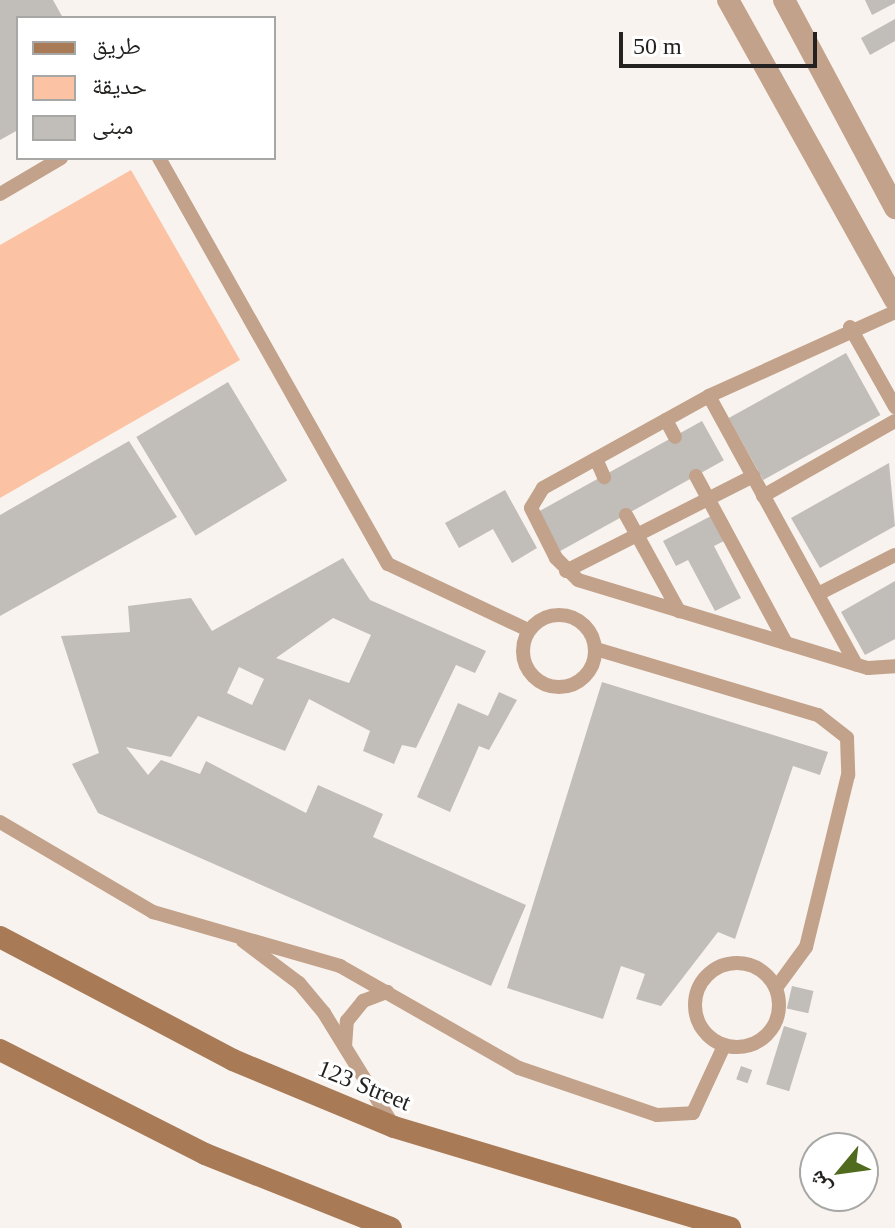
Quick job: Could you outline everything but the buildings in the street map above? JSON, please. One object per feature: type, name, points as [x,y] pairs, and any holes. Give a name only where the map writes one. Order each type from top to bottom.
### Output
[{"type":"main road","name":"123 Street","points":[[0,937],[233,1060],[394,1127],[730,1228]]},
{"type":"main road","points":[[0,1050],[205,1154],[391,1228]]},
{"type":"street","points":[[728,0],[895,300]]},
{"type":"street","points":[[784,0],[895,208]]},
{"type":"lane","points":[[0,194],[58,160]]},
{"type":"lane","points":[[160,160],[388,564],[528,630]]},
{"type":"lane","points":[[895,312],[850,327],[709,396],[543,488],[531,508],[566,571],[679,611],[856,664],[895,666]]},
{"type":"lane","points":[[850,327],[895,407]]},
{"type":"lane","points":[[709,396],[856,664]]},
{"type":"lane","points":[[666,420],[675,437]]},
{"type":"lane","points":[[763,496],[895,421]]},
{"type":"lane","points":[[596,459],[604,477]]},
{"type":"lane","points":[[696,476],[786,643]]},
{"type":"lane","points":[[566,571],[753,476]]},
{"type":"lane","points":[[626,515],[679,611]]},
{"type":"lane","points":[[818,594],[895,555]]},
{"type":"lane","points":[[596,649],[582,680],[549,686],[524,663],[528,630],[542,617],[577,618],[596,649],[818,715],[847,738],[850,766],[806,947],[776,988]]},
{"type":"lane","points":[[0,822],[141,906],[235,936],[288,947],[387,992],[519,1068],[676,1120],[705,1098],[724,1046]]},
{"type":"lane","points":[[235,936],[299,983],[345,1047],[394,1127]]},
{"type":"lane","points":[[735,963],[766,974],[776,988],[779,1004],[769,1034],[748,1046],[724,1046],[709,1037],[695,1008],[705,976],[735,963]]},
{"type":"lane","points":[[345,1047],[347,1021],[363,1001],[387,992]]},
{"type":"green space","points":[[131,170],[240,360],[0,498],[0,245]]}]
